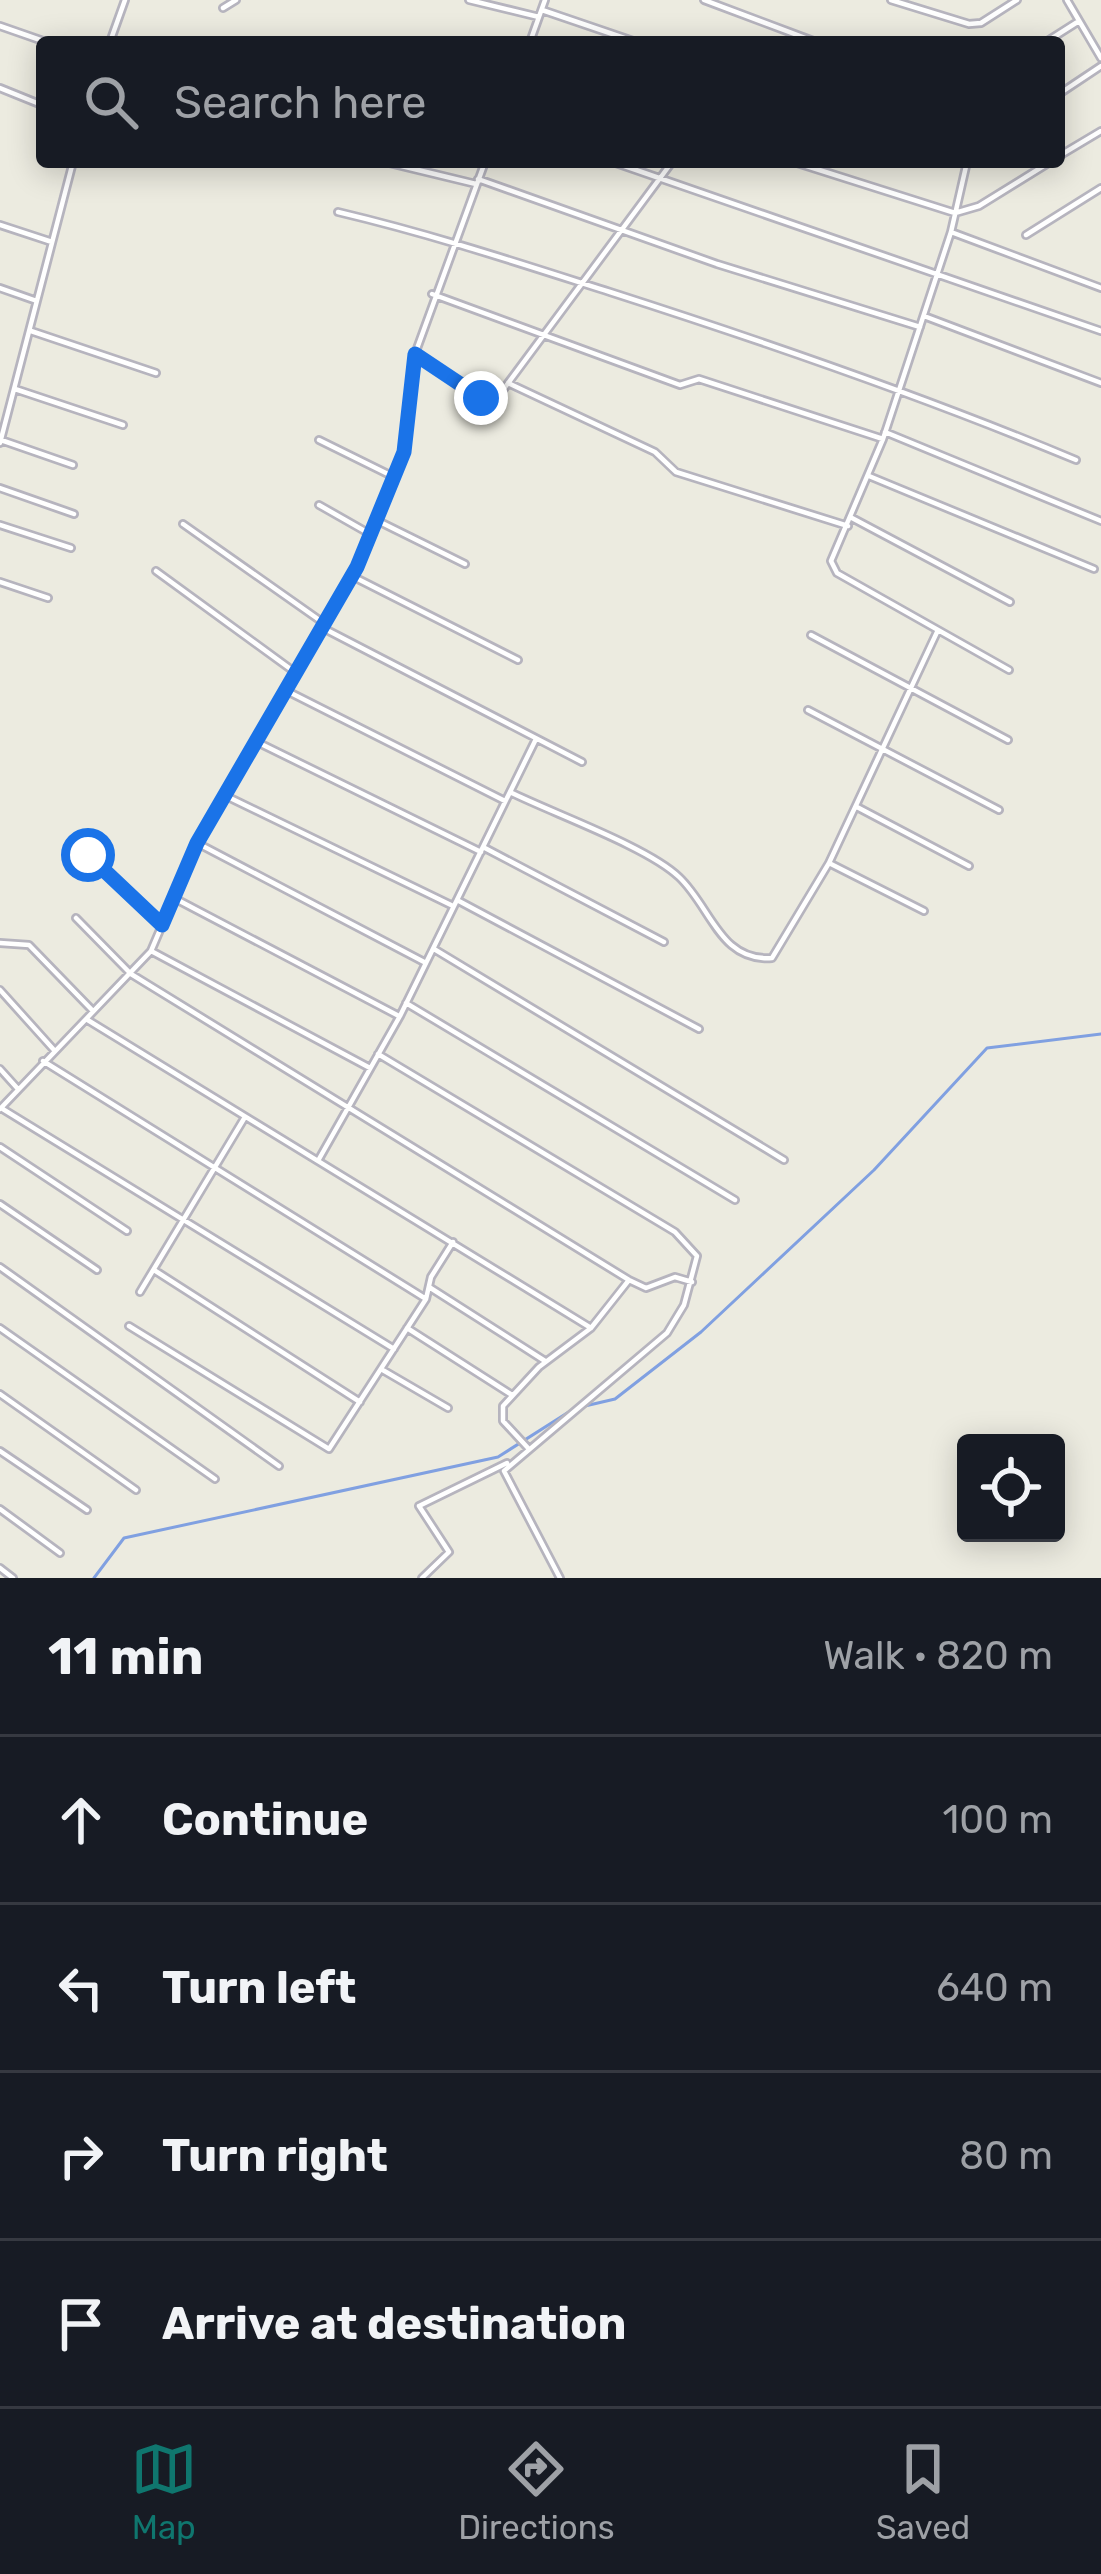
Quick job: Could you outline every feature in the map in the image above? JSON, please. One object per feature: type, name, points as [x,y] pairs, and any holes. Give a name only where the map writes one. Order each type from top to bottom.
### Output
[{"type":"street","points":[[112,36],[125,0]]},
{"type":"street","points":[[223,8],[236,0]]},
{"type":"street","points":[[469,0],[540,13],[616,36]]},
{"type":"street","points":[[532,36],[545,0]]},
{"type":"street","points":[[704,0],[800,36]]},
{"type":"street","points":[[891,0],[969,24],[981,23],[1017,0]]},
{"type":"street","points":[[1065,89],[1101,62],[1067,0]]},
{"type":"street","points":[[1055,36],[1079,21]]},
{"type":"street","points":[[0,26],[36,39]]},
{"type":"street","points":[[1089,38],[1101,29]]},
{"type":"street","points":[[0,88],[36,103]]},
{"type":"street","points":[[1065,152],[1101,130]]},
{"type":"street","points":[[71,168],[0,441],[73,465]]},
{"type":"street","points":[[415,168],[477,181],[920,327]]},
{"type":"street","points":[[394,1349],[0,1109],[151,951],[197,843],[352,576],[404,452],[415,354],[432,294],[482,168]]},
{"type":"street","points":[[628,168],[1101,331]]},
{"type":"street","points":[[415,354],[481,398],[500,394],[668,168]]},
{"type":"street","points":[[813,168],[955,213],[979,206],[1040,168]]},
{"type":"street","points":[[966,168],[951,232],[884,435],[831,561],[837,573],[1009,670]]},
{"type":"street","points":[[1026,235],[1101,188]]},
{"type":"street","points":[[338,212],[455,240],[898,386],[1076,460]]},
{"type":"street","points":[[0,225],[52,242]]},
{"type":"street","points":[[951,232],[1101,289]]},
{"type":"street","points":[[0,288],[37,301]]},
{"type":"street","points":[[432,294],[680,386],[700,379],[884,435],[1101,521]]},
{"type":"street","points":[[924,316],[1101,383]]},
{"type":"street","points":[[29,330],[156,373]]},
{"type":"street","points":[[508,383],[636,442],[676,472],[848,526]]},
{"type":"street","points":[[14,388],[123,425]]},
{"type":"street","points":[[319,440],[394,476]]},
{"type":"street","points":[[869,476],[1094,569]]},
{"type":"street","points":[[0,488],[74,514]]},
{"type":"street","points":[[319,506],[370,534]]},
{"type":"street","points":[[852,518],[1010,602]]},
{"type":"street","points":[[376,520],[465,564]]},
{"type":"street","points":[[183,524],[324,626],[582,762]]},
{"type":"street","points":[[0,525],[71,548]]},
{"type":"street","points":[[156,571],[296,673]]},
{"type":"street","points":[[352,576],[518,660]]},
{"type":"street","points":[[0,582],[48,598]]},
{"type":"street","points":[[510,793],[678,875],[731,947],[749,960],[772,958],[829,863],[938,630]]},
{"type":"street","points":[[811,635],[1008,740]]},
{"type":"street","points":[[285,690],[506,801]]},
{"type":"street","points":[[808,710],[999,810]]},
{"type":"street","points":[[319,1160],[400,1016],[536,739]]},
{"type":"street","points":[[257,742],[664,942]]},
{"type":"street","points":[[224,795],[455,903],[699,1029]]},
{"type":"street","points":[[857,807],[969,866]]},
{"type":"street","points":[[197,843],[426,963]]},
{"type":"street","points":[[88,855],[162,925]]},
{"type":"street","points":[[829,863],[924,910]]},
{"type":"street","points":[[174,898],[400,1016]]},
{"type":"street","points":[[76,918],[130,974],[628,1280],[646,1288],[676,1277],[692,1282]]},
{"type":"street","points":[[0,943],[29,945],[93,1010]]},
{"type":"street","points":[[434,948],[784,1160]]},
{"type":"street","points":[[151,951],[370,1068]]},
{"type":"street","points":[[0,990],[54,1050]]},
{"type":"street","points":[[406,1003],[735,1200]]},
{"type":"street","points":[[86,1019],[591,1328]]},
{"type":"street","points":[[378,1054],[688,1240],[698,1256],[692,1282],[667,1333],[509,1463],[418,1506],[449,1552],[422,1578]]},
{"type":"street","points":[[43,1061],[425,1299]]},
{"type":"street","points":[[0,1069],[18,1089]]},
{"type":"street","points":[[140,1292],[246,1115]]},
{"type":"street","points":[[0,1147],[127,1231]]},
{"type":"street","points":[[0,1204],[97,1270]]},
{"type":"street","points":[[128,1326],[325,1449],[425,1299],[452,1242]]},
{"type":"street","points":[[0,1267],[279,1466]]},
{"type":"street","points":[[154,1270],[360,1402]]},
{"type":"street","points":[[528,1448],[503,1421],[503,1406],[546,1362],[591,1328],[628,1280]]},
{"type":"street","points":[[429,1287],[546,1362]]},
{"type":"street","points":[[0,1328],[215,1479]]},
{"type":"street","points":[[407,1328],[512,1395]]},
{"type":"street","points":[[381,1369],[448,1408]]},
{"type":"street","points":[[0,1394],[136,1490]]},
{"type":"street","points":[[0,1451],[87,1510]]},
{"type":"street","points":[[509,1463],[505,1481],[560,1578]]},
{"type":"street","points":[[0,1509],[60,1553]]},
{"type":"street","points":[[0,1568],[11,1576]]},
{"type":"street","points":[[0,1578],[11,1576]]},
{"type":"waterway","points":[[585,1406],[615,1399],[701,1332],[874,1170],[987,1048],[1101,1034]]},
{"type":"waterway","points":[[94,1578],[124,1538],[498,1457],[575,1408]]},
{"type":"route","points":[[88,855],[162,925],[197,843],[357,567],[404,452],[415,354],[481,398]]}]
